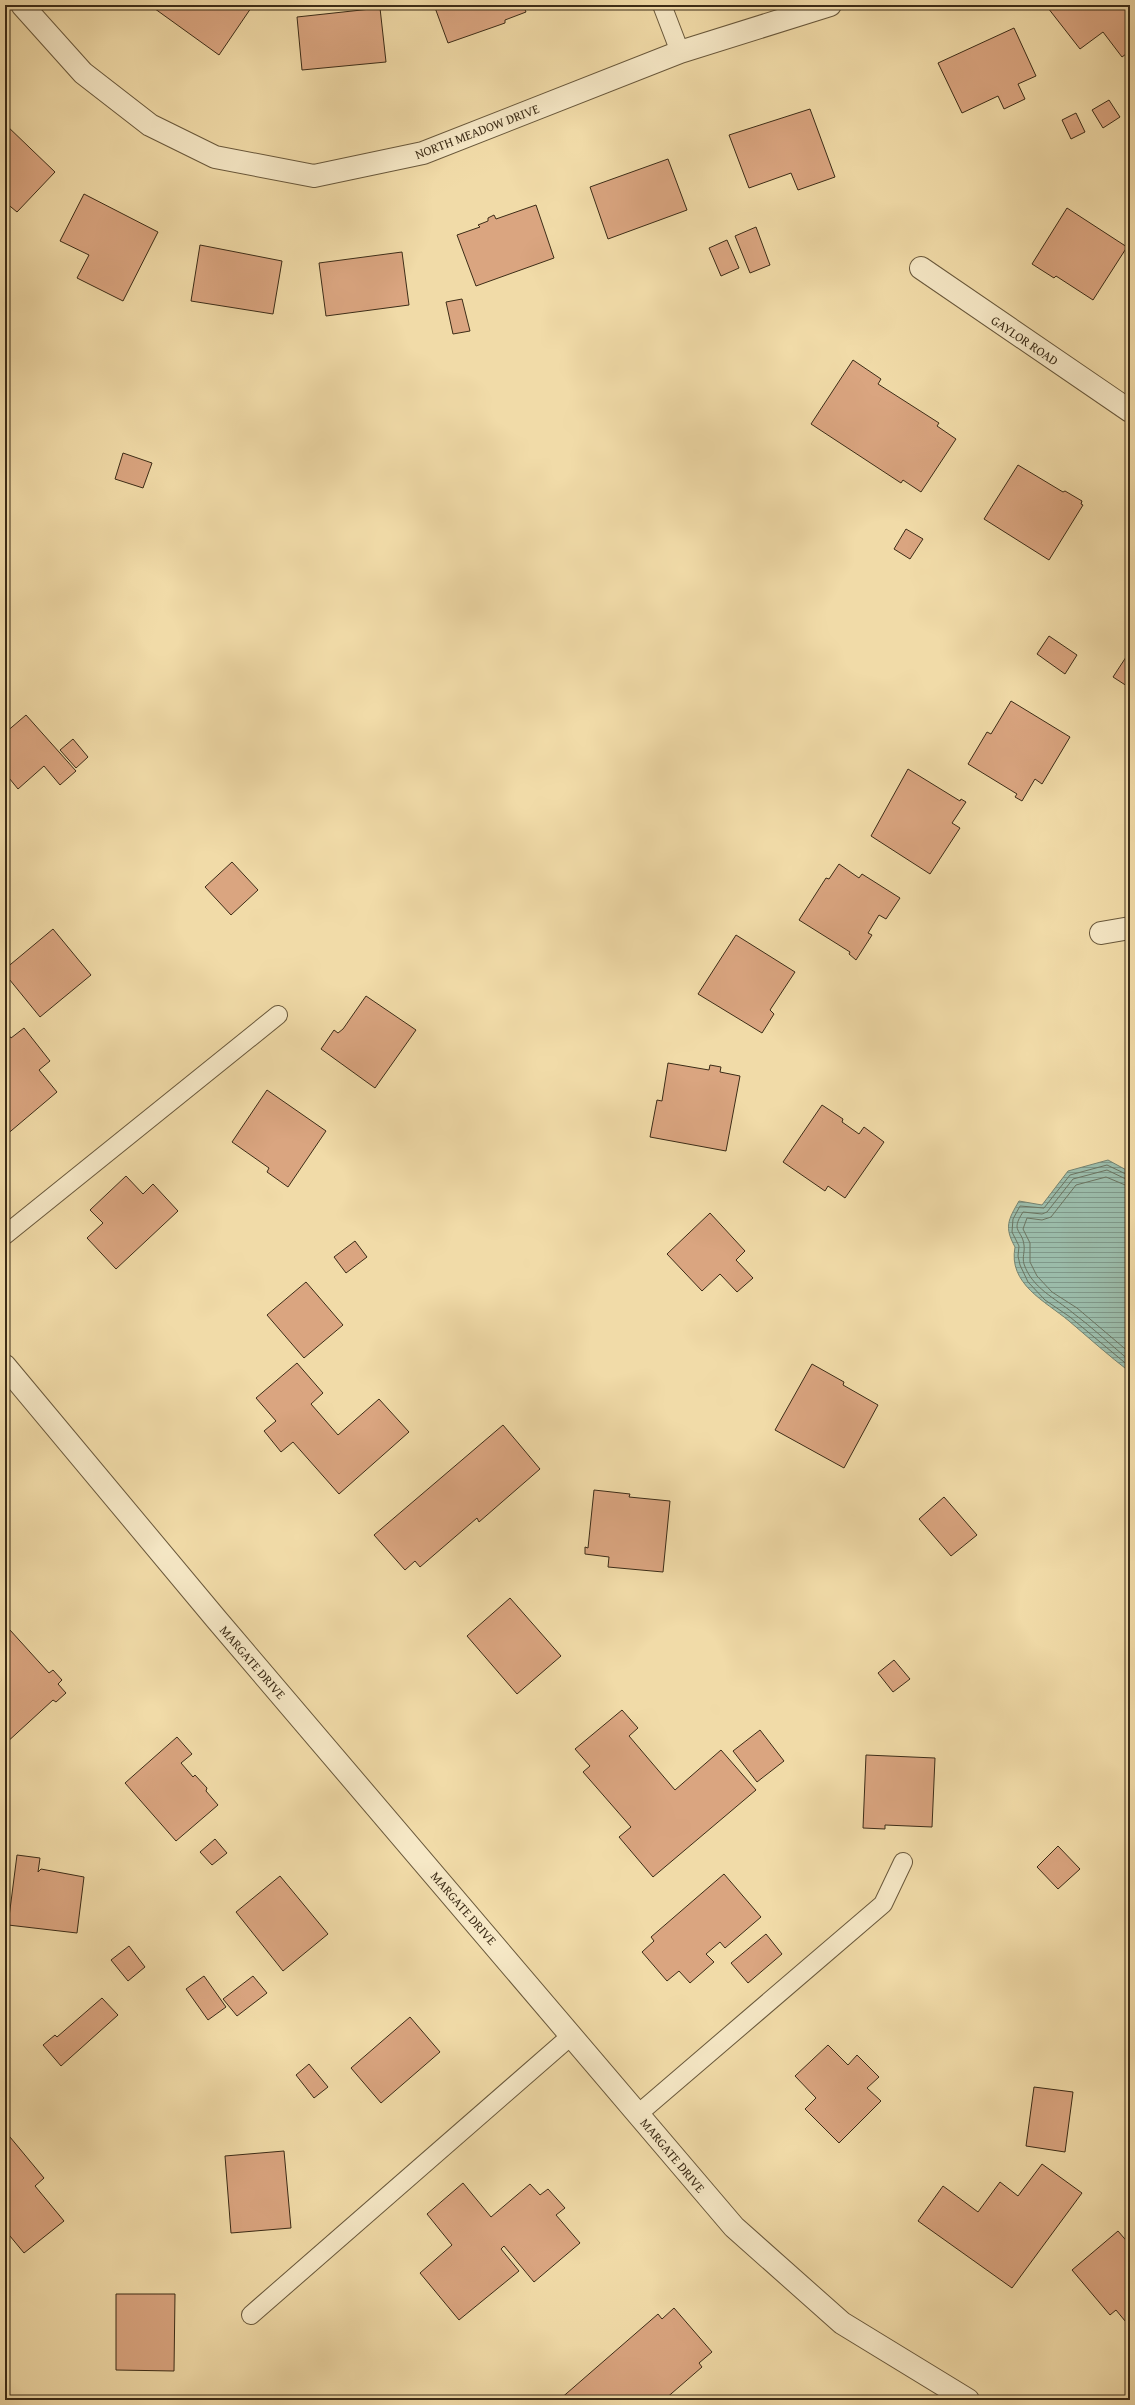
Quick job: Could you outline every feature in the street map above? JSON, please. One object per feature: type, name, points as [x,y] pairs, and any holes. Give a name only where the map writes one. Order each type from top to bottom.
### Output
[{"type":"street","name":"NORTH MEADOW DRIVE","points":[[22,5],[83,73],[150,125],[215,157],[314,176],[423,153],[680,52],[830,5]]},
{"type":"street","name":"GAYLOR ROAD","points":[[921,268],[1130,411]]},
{"type":"street","points":[[1101,933],[1130,928]]},
{"type":"street","name":"MARGATE DRIVE","points":[[5,1366],[222,1626],[734,2227],[842,2323],[968,2400]]},
{"type":"lane","points":[[662,5],[680,52]]},
{"type":"lane","points":[[5,1235],[278,1015]]},
{"type":"lane","points":[[638,2114],[883,1904],[904,1862]]},
{"type":"lane","points":[[251,2315],[572,2035]]},
{"type":"water","points":[[1108,1160],[1130,1172],[1130,1372],[1030,1290],[1017,1271],[1014,1260],[1015,1247],[1009,1234],[1010,1219],[1019,1201],[1042,1205],[1068,1171]]},
{"type":"building","points":[[247,5],[251,8],[219,55],[151,6]]},
{"type":"building","points":[[434,5],[523,5],[526,12],[505,20],[505,23],[448,43]]},
{"type":"building","points":[[1052,5],[1130,5],[1130,51],[1122,57],[1103,32],[1080,49],[1048,8]]},
{"type":"building","points":[[380,8],[386,62],[302,70],[297,17]]},
{"type":"building","points":[[1014,28],[1036,76],[1018,84],[1025,99],[1004,109],[998,96],[962,113],[938,63]]},
{"type":"building","points":[[1109,100],[1120,117],[1103,128],[1092,110]]},
{"type":"building","points":[[810,109],[835,177],[798,190],[791,173],[749,188],[729,135]]},
{"type":"building","points":[[1076,113],[1085,132],[1071,139],[1062,120]]},
{"type":"building","points":[[5,124],[55,172],[17,212],[5,202]]},
{"type":"building","points":[[668,159],[687,210],[608,239],[590,187]]},
{"type":"building","points":[[84,194],[158,232],[123,301],[77,278],[89,255],[60,241]]},
{"type":"building","points":[[536,205],[554,258],[476,286],[457,235],[480,227],[478,225],[488,221],[488,218],[494,215],[496,219]]},
{"type":"building","points":[[1067,208],[1127,247],[1093,300],[1056,276],[1054,278],[1032,264]]},
{"type":"building","points":[[756,227],[770,265],[750,273],[735,236]]},
{"type":"building","points":[[727,240],[739,268],[721,276],[709,248]]},
{"type":"building","points":[[200,245],[282,261],[273,314],[191,301]]},
{"type":"building","points":[[402,252],[409,305],[326,316],[319,263]]},
{"type":"building","points":[[462,299],[470,331],[453,334],[446,302]]},
{"type":"building","points":[[853,360],[881,379],[878,384],[939,423],[937,426],[956,439],[921,492],[903,480],[901,483],[811,424]]},
{"type":"building","points":[[123,453],[152,463],[143,488],[115,479]]},
{"type":"building","points":[[1018,465],[1063,492],[1065,491],[1082,501],[1081,504],[1083,505],[1049,560],[984,519]]},
{"type":"building","points":[[906,529],[923,539],[910,559],[894,549]]},
{"type":"building","points":[[1049,636],[1077,655],[1065,674],[1037,654]]},
{"type":"building","points":[[1130,651],[1130,688],[1113,677]]},
{"type":"building","points":[[1011,701],[1070,737],[1042,784],[1035,779],[1022,801],[1015,797],[1017,794],[968,764],[987,732],[991,734]]},
{"type":"building","points":[[26,715],[76,771],[60,785],[44,766],[18,789],[5,773],[5,733]]},
{"type":"building","points":[[73,739],[88,757],[76,768],[60,750]]},
{"type":"building","points":[[908,769],[960,801],[961,799],[966,802],[952,823],[960,828],[930,874],[871,836]]},
{"type":"building","points":[[232,862],[258,890],[231,915],[205,887]]},
{"type":"building","points":[[839,864],[859,878],[862,874],[900,898],[886,919],[879,915],[868,933],[872,935],[856,960],[849,954],[850,952],[799,920],[826,878],[829,879]]},
{"type":"building","points":[[53,929],[91,975],[40,1017],[5,974],[5,969]]},
{"type":"building","points":[[736,935],[795,972],[770,1010],[774,1014],[762,1033],[698,994]]},
{"type":"building","points":[[366,996],[416,1030],[375,1088],[321,1049],[334,1030],[338,1033],[343,1029]]},
{"type":"building","points":[[24,1028],[50,1061],[39,1070],[57,1092],[5,1136],[5,1036],[8,1034],[11,1038]]},
{"type":"building","points":[[668,1063],[709,1070],[710,1065],[721,1067],[720,1072],[740,1076],[726,1151],[650,1137],[657,1100],[662,1101]]},
{"type":"building","points":[[267,1090],[326,1131],[288,1187],[267,1172],[269,1168],[232,1142]]},
{"type":"building","points":[[822,1105],[843,1119],[842,1122],[859,1134],[864,1127],[884,1142],[845,1198],[828,1186],[825,1191],[783,1162]]},
{"type":"building","points":[[126,1176],[143,1194],[153,1184],[178,1211],[116,1269],[87,1238],[103,1223],[90,1210]]},
{"type":"building","points":[[710,1213],[745,1251],[736,1260],[753,1278],[737,1292],[720,1274],[702,1291],[667,1254]]},
{"type":"building","points":[[355,1241],[367,1257],[346,1273],[334,1257]]},
{"type":"building","points":[[306,1282],[343,1325],[304,1358],[267,1315]]},
{"type":"building","points":[[297,1363],[323,1393],[311,1404],[338,1435],[379,1399],[409,1432],[339,1494],[293,1442],[281,1452],[264,1431],[276,1421],[256,1398]]},
{"type":"building","points":[[812,1364],[844,1382],[843,1385],[878,1405],[844,1468],[775,1430]]},
{"type":"building","points":[[503,1425],[540,1469],[479,1522],[477,1518],[420,1567],[415,1561],[405,1570],[374,1535]]},
{"type":"building","points":[[594,1490],[630,1494],[629,1497],[670,1501],[663,1572],[608,1567],[609,1557],[585,1554],[585,1547],[588,1548]]},
{"type":"building","points":[[944,1497],[977,1535],[951,1556],[919,1519]]},
{"type":"building","points":[[510,1598],[561,1656],[517,1694],[467,1636]]},
{"type":"building","points":[[10,1630],[49,1673],[53,1670],[62,1680],[58,1684],[66,1693],[56,1702],[53,1700],[5,1744],[5,1634]]},
{"type":"building","points":[[894,1660],[910,1679],[893,1692],[878,1673]]},
{"type":"building","points":[[622,1710],[638,1728],[629,1736],[675,1790],[721,1750],[756,1790],[653,1877],[619,1837],[631,1827],[583,1772],[590,1766],[575,1749]]},
{"type":"building","points":[[760,1730],[784,1761],[757,1782],[733,1751]]},
{"type":"building","points":[[177,1737],[192,1754],[181,1763],[193,1777],[195,1775],[207,1788],[206,1791],[218,1805],[176,1841],[125,1783]]},
{"type":"building","points":[[866,1755],[935,1758],[932,1827],[885,1825],[885,1829],[863,1828]]},
{"type":"building","points":[[215,1839],[227,1853],[212,1865],[200,1852]]},
{"type":"building","points":[[1058,1846],[1080,1869],[1058,1889],[1037,1867]]},
{"type":"building","points":[[17,1855],[40,1858],[38,1872],[41,1869],[84,1877],[77,1933],[8,1925]]},
{"type":"building","points":[[724,1874],[761,1917],[725,1948],[720,1942],[706,1954],[714,1962],[690,1983],[679,1971],[667,1981],[642,1952],[654,1941],[651,1937]]},
{"type":"building","points":[[280,1876],[328,1934],[283,1971],[236,1912]]},
{"type":"building","points":[[766,1934],[782,1954],[748,1983],[731,1963]]},
{"type":"building","points":[[129,1946],[145,1967],[128,1981],[111,1960]]},
{"type":"building","points":[[204,1976],[226,2007],[208,2020],[186,1989]]},
{"type":"building","points":[[253,1976],[267,1993],[237,2016],[223,1999]]},
{"type":"building","points":[[102,1998],[118,2015],[61,2066],[43,2045],[55,2035],[57,2037]]},
{"type":"building","points":[[410,2017],[440,2052],[381,2103],[351,2068]]},
{"type":"building","points":[[828,2045],[848,2065],[857,2055],[879,2077],[867,2088],[881,2101],[839,2143],[805,2109],[816,2098],[795,2076]]},
{"type":"building","points":[[309,2064],[328,2087],[314,2098],[296,2075]]},
{"type":"building","points":[[1034,2087],[1073,2092],[1065,2152],[1026,2146]]},
{"type":"building","points":[[5,2131],[44,2178],[35,2186],[64,2221],[24,2253],[5,2230]]},
{"type":"building","points":[[284,2151],[291,2228],[231,2233],[225,2156]]},
{"type":"building","points":[[1042,2164],[1082,2193],[1012,2288],[918,2221],[943,2186],[978,2212],[1000,2182],[1018,2196]]},
{"type":"building","points":[[463,2183],[491,2217],[530,2184],[540,2195],[548,2189],[565,2208],[556,2215],[580,2243],[534,2282],[504,2246],[501,2249],[519,2271],[459,2320],[420,2273],[452,2245],[427,2214]]},
{"type":"building","points":[[1118,2231],[1130,2245],[1130,2327],[1116,2310],[1110,2315],[1072,2270]]},
{"type":"building","points":[[116,2294],[175,2294],[174,2371],[116,2370]]},
{"type":"building","points":[[674,2308],[712,2352],[699,2363],[702,2367],[664,2400],[559,2400],[658,2314],[662,2319]]}]
